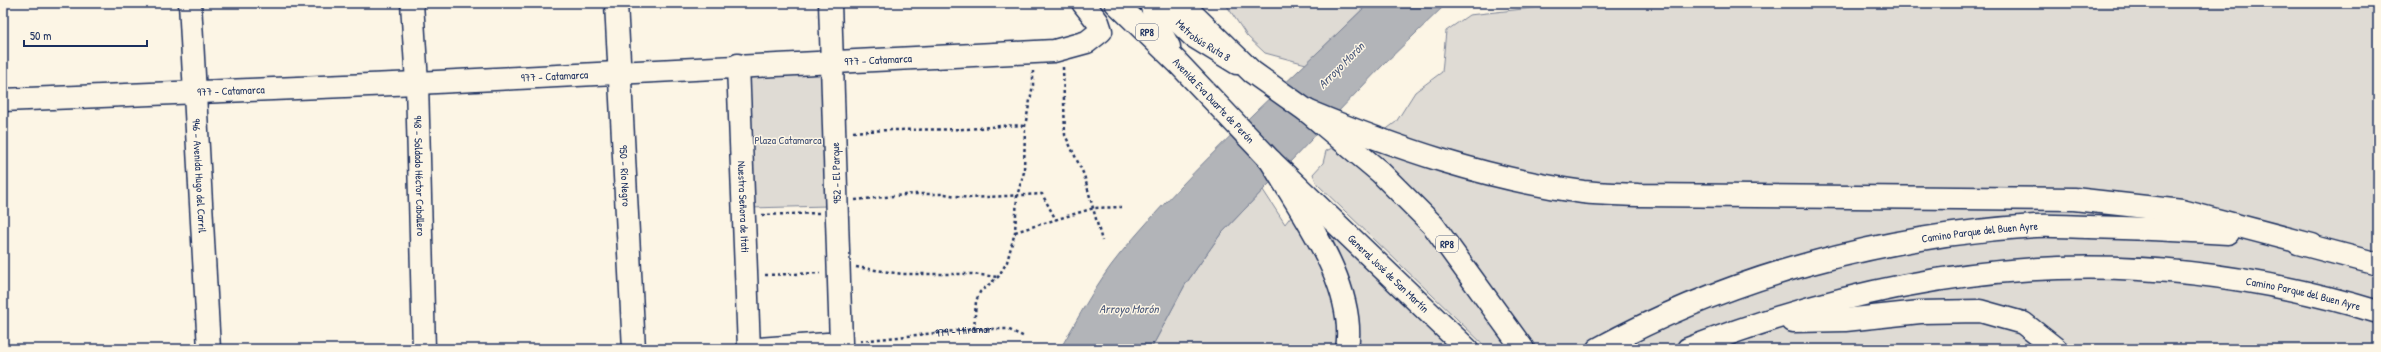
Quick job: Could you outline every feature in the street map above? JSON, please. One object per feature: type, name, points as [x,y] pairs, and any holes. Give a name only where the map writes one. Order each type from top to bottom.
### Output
[{"type":"main road","name":"946 - Avenida Hugo del Carril","points":[[190,3],[209,349]]},
{"type":"main road","name":"948 - Soldado Héctor Caballero","points":[[412,3],[417,83],[424,349]]},
{"type":"main road","name":"950 - Río Negro","points":[[616,3],[634,349]]},
{"type":"main road","name":"952 - El Parque","points":[[830,3],[838,269],[842,343]]},
{"type":"main road","name":"977 - Catamarca","points":[[3,100],[417,83],[738,65],[1054,51],[1087,42],[1101,31],[1098,22],[1083,3]]},
{"type":"main road","name":"Avenida Eva Duarte de Perón","points":[[1116,3],[1177,62],[1221,108],[1271,161],[1304,202]]},
{"type":"main road","points":[[1181,3],[1252,72],[1307,111],[1362,144],[1513,180],[1585,192],[1638,195],[2074,199],[2182,211],[2312,245]]},
{"type":"main road","points":[[1152,7],[1177,62]]},
{"type":"main road","name":"Metrobús Ruta 8","points":[[1152,7],[1193,36],[1252,72]]},
{"type":"main road","name":"Nuestra Señora de Itati","points":[[738,65],[749,349]]},
{"type":"main road","name":"RP8","points":[[1362,144],[1380,172],[1433,225],[1523,349]]},
{"type":"main road","points":[[1304,202],[1339,283],[1347,312],[1347,349]]},
{"type":"main road","name":"General José de San Martín","points":[[1304,202],[1467,349]]},
{"type":"main road","name":"Camino Parque del Buen Ayre","points":[[1598,349],[1682,308],[1768,277],[1857,252],[1946,236],[2036,226],[2144,228],[2235,234],[2312,245],[2378,264]]},
{"type":"main road","name":"Camino Parque del Buen Ayre","points":[[1688,349],[1726,334],[1823,304],[1881,289],[1955,276],[2026,268],[2099,266],[2176,271],[2273,285],[2378,312]]},
{"type":"main road","points":[[1768,322],[1845,320],[1920,312],[1980,311],[2023,323],[2056,349]]},
{"type":"main road","points":[[758,349],[842,343]]},
{"type":"path","points":[[1054,51],[1063,66],[1065,135],[1084,175],[1102,241]]},
{"type":"path","points":[[974,329],[976,302],[980,292],[998,277],[1007,262],[1015,232],[1017,196],[1024,172],[1025,126],[1033,85],[1032,52]]},
{"type":"path","points":[[835,134],[901,129],[968,129],[1007,124],[1025,126]]},
{"type":"path","points":[[744,216],[837,207],[914,194],[945,194],[969,198],[1042,194],[1056,220]]},
{"type":"path","points":[[1015,232],[1094,208],[1121,207]]},
{"type":"path","points":[[746,276],[838,269],[902,274],[972,274],[998,277]]},
{"type":"path","name":"979 - Miramar","points":[[842,343],[974,329],[1008,329],[1025,337]]},
{"type":"green space","points":[[1225,3],[1369,3],[1306,64],[1265,53],[1247,36]]},
{"type":"green space","points":[[1554,3],[2378,3],[2378,349],[1523,349],[1460,260],[1356,152],[1396,122],[1415,92],[1442,72],[1446,31],[1469,15],[1550,6]]},
{"type":"green space","name":"Plaza Catamarca","points":[[826,72],[828,206],[750,208],[747,73]]},
{"type":"green space","points":[[1332,148],[1397,202],[1417,222],[1455,268],[1511,349],[1488,349],[1317,184],[1313,174],[1323,163],[1326,151]]},
{"type":"green space","points":[[1263,190],[1285,224],[1298,207],[1311,197],[1467,349],[1151,349],[1185,285],[1220,235]]},
{"type":"water","name":"Arroyo Morón","points":[[1369,3],[1447,3],[1382,66],[1220,235],[1185,285],[1151,349],[1060,349],[1088,300],[1111,265],[1149,221],[1179,188],[1241,126]]}]
